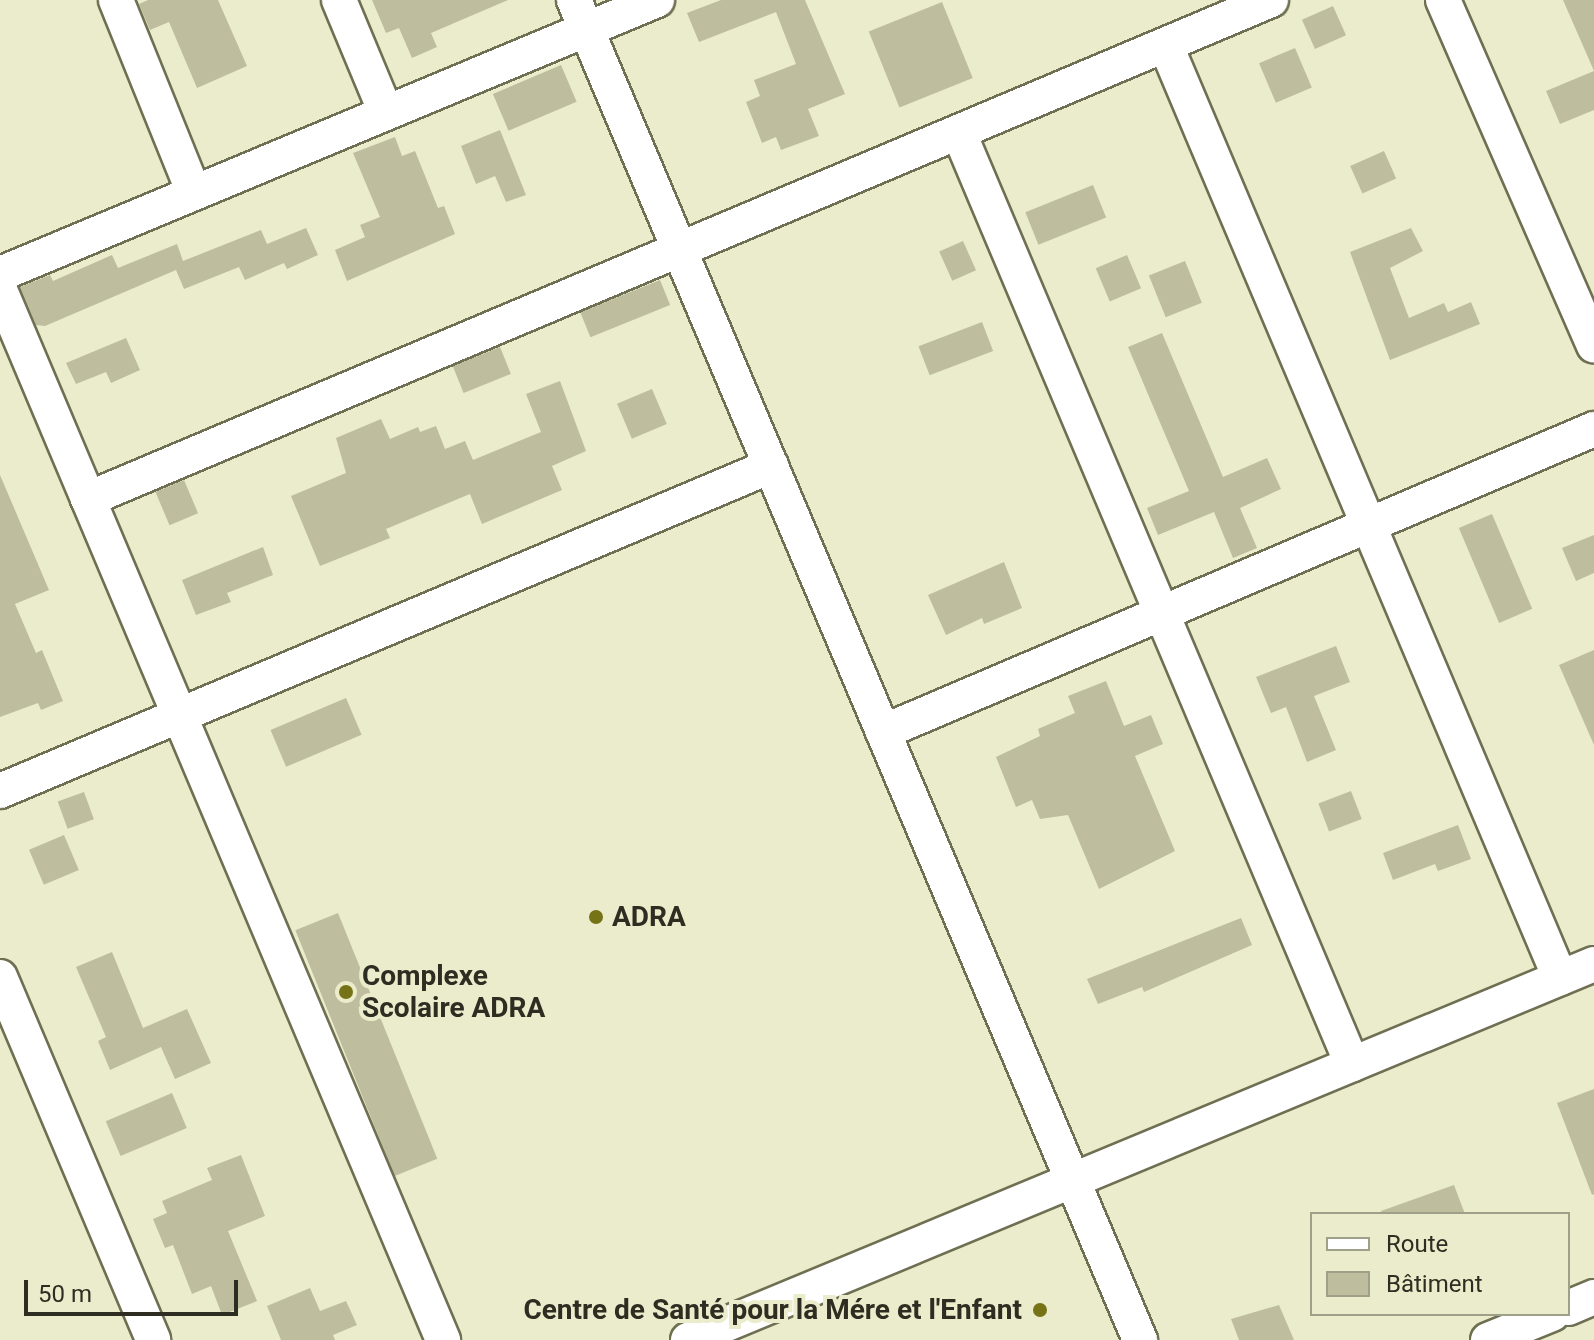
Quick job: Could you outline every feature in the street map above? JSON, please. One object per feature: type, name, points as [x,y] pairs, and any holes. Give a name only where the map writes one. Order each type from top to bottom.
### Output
[{"type":"street","points":[[116,0],[194,193]]},
{"type":"street","points":[[339,0],[386,113]]},
{"type":"street","points":[[0,274],[386,113],[580,15],[657,0]]},
{"type":"street","points":[[88,499],[1271,0]]},
{"type":"street","points":[[1443,0],[1594,345]]},
{"type":"street","points":[[580,15],[1140,1340]]},
{"type":"street","points":[[1166,46],[1560,978]]},
{"type":"street","points":[[959,133],[1352,1064]]},
{"type":"street","points":[[0,290],[443,1340]]},
{"type":"street","points":[[883,732],[1594,429]]},
{"type":"street","points":[[0,791],[771,466]]},
{"type":"street","points":[[688,1340],[1594,964]]},
{"type":"street","points":[[0,977],[153,1340]]},
{"type":"street","points":[[1570,1307],[1594,1297]]},
{"type":"street","points":[[1488,1340],[1547,1316]]},
{"type":"building","points":[[148,0],[218,0],[247,66],[197,88],[169,22],[150,30],[139,4]]},
{"type":"building","points":[[372,0],[508,0],[431,33],[437,47],[412,58],[399,28],[386,33]]},
{"type":"building","points":[[721,0],[805,0],[845,94],[808,109],[819,136],[781,150],[776,137],[762,143],[746,102],[760,96],[754,80],[796,64],[776,12],[699,42],[687,13]]},
{"type":"building","points":[[1563,0],[1594,0],[1594,71]]},
{"type":"building","points":[[942,2],[973,78],[899,108],[869,32]]},
{"type":"building","points":[[1333,6],[1346,35],[1315,49],[1302,20]]},
{"type":"building","points":[[1295,48],[1312,88],[1276,103],[1259,63]]},
{"type":"building","points":[[561,65],[577,102],[509,131],[493,94]]},
{"type":"building","points":[[1594,71],[1594,110],[1560,124],[1546,91]]},
{"type":"building","points":[[500,130],[526,195],[506,202],[495,176],[476,184],[461,146]]},
{"type":"building","points":[[395,137],[402,156],[415,151],[438,208],[444,206],[455,234],[347,281],[335,250],[365,237],[360,225],[380,217],[353,153]]},
{"type":"building","points":[[1384,151],[1396,178],[1362,193],[1350,166]]},
{"type":"building","points":[[1093,185],[1106,217],[1038,245],[1025,212]]},
{"type":"building","points":[[306,228],[318,255],[287,269],[284,263],[245,280],[239,267],[184,289],[176,270],[45,326],[36,325],[20,287],[50,275],[53,281],[112,255],[118,268],[177,244],[183,261],[261,230],[267,244]]},
{"type":"building","points":[[1411,228],[1423,251],[1390,268],[1409,318],[1444,303],[1448,312],[1471,302],[1480,324],[1390,360],[1350,252]]},
{"type":"building","points":[[963,241],[976,270],[952,281],[939,252]]},
{"type":"building","points":[[1127,255],[1141,288],[1110,301],[1096,268]]},
{"type":"building","points":[[1185,261],[1202,303],[1166,317],[1149,276]]},
{"type":"building","points":[[660,280],[670,305],[590,337],[580,312]]},
{"type":"building","points":[[982,322],[993,351],[930,375],[919,346]]},
{"type":"building","points":[[1162,333],[1223,477],[1267,458],[1281,489],[1240,508],[1257,548],[1233,558],[1214,512],[1158,535],[1147,508],[1189,491],[1128,347]]},
{"type":"building","points":[[126,338],[140,370],[111,383],[106,372],[76,384],[66,363]]},
{"type":"building","points":[[500,347],[511,374],[464,393],[453,366]]},
{"type":"building","points":[[560,381],[586,451],[552,466],[562,490],[482,524],[470,494],[386,529],[390,538],[320,566],[291,496],[346,473],[336,438],[381,419],[390,439],[418,427],[420,432],[436,426],[445,449],[465,441],[473,460],[541,432],[526,394]]},
{"type":"building","points":[[652,389],[667,424],[632,439],[617,404]]},
{"type":"building","points":[[0,475],[49,590],[15,604],[36,653],[42,650],[63,701],[41,710],[38,703],[0,717]]},
{"type":"building","points":[[184,480],[198,513],[170,525],[155,492]]},
{"type":"building","points":[[1492,514],[1532,609],[1499,623],[1459,528]]},
{"type":"building","points":[[1594,535],[1594,573],[1576,581],[1562,548]]},
{"type":"building","points":[[263,547],[273,575],[227,593],[231,602],[196,615],[182,580]]},
{"type":"building","points":[[1004,562],[1022,608],[984,624],[982,618],[946,635],[928,595]]},
{"type":"building","points":[[1336,646],[1350,682],[1314,696],[1336,750],[1307,762],[1286,707],[1271,713],[1256,677]]},
{"type":"building","points":[[1594,650],[1594,745],[1559,665]]},
{"type":"building","points":[[1106,681],[1124,726],[1151,715],[1163,744],[1135,756],[1175,851],[1099,889],[1068,815],[1040,819],[1032,800],[1016,807],[996,757],[1040,736],[1038,729],[1075,713],[1068,696]]},
{"type":"building","points":[[346,698],[362,735],[286,767],[271,730]]},
{"type":"building","points":[[1351,791],[1362,819],[1329,832],[1318,804]]},
{"type":"building","points":[[84,792],[94,819],[68,829],[58,802]]},
{"type":"building","points":[[1458,825],[1471,859],[1438,871],[1435,864],[1393,880],[1383,853]]},
{"type":"building","points":[[64,835],[79,870],[44,885],[29,850]]},
{"type":"building","points":[[338,913],[437,1159],[395,1176],[295,930]]},
{"type":"building","points":[[1241,918],[1252,945],[1144,992],[1142,987],[1098,1004],[1087,979]]},
{"type":"building","points":[[112,952],[143,1028],[187,1009],[211,1063],[175,1079],[161,1047],[110,1070],[98,1041],[106,1037],[76,967]]},
{"type":"building","points":[[1594,1089],[1594,1194],[1592,1195],[1557,1103]]},
{"type":"building","points":[[172,1093],[187,1128],[121,1156],[106,1121]]},
{"type":"building","points":[[241,1155],[265,1216],[228,1231],[257,1301],[222,1315],[211,1286],[192,1294],[173,1245],[165,1248],[153,1219],[167,1213],[162,1201],[212,1180],[207,1168]]},
{"type":"building","points":[[1454,1185],[1464,1212],[1381,1212]]},
{"type":"building","points":[[310,1288],[320,1311],[346,1301],[357,1325],[333,1335],[335,1340],[281,1340],[267,1306]]},
{"type":"building","points":[[1279,1305],[1294,1340],[1239,1340],[1231,1319]]},
{"type":"place","name":"ADRA","points":[[596,917]]},
{"type":"place","name":"Complexe Scolaire ADRA","points":[[346,992]]},
{"type":"place","name":"Centre de Santé pour la Mére et l'Enfant","points":[[1040,1310]]}]
